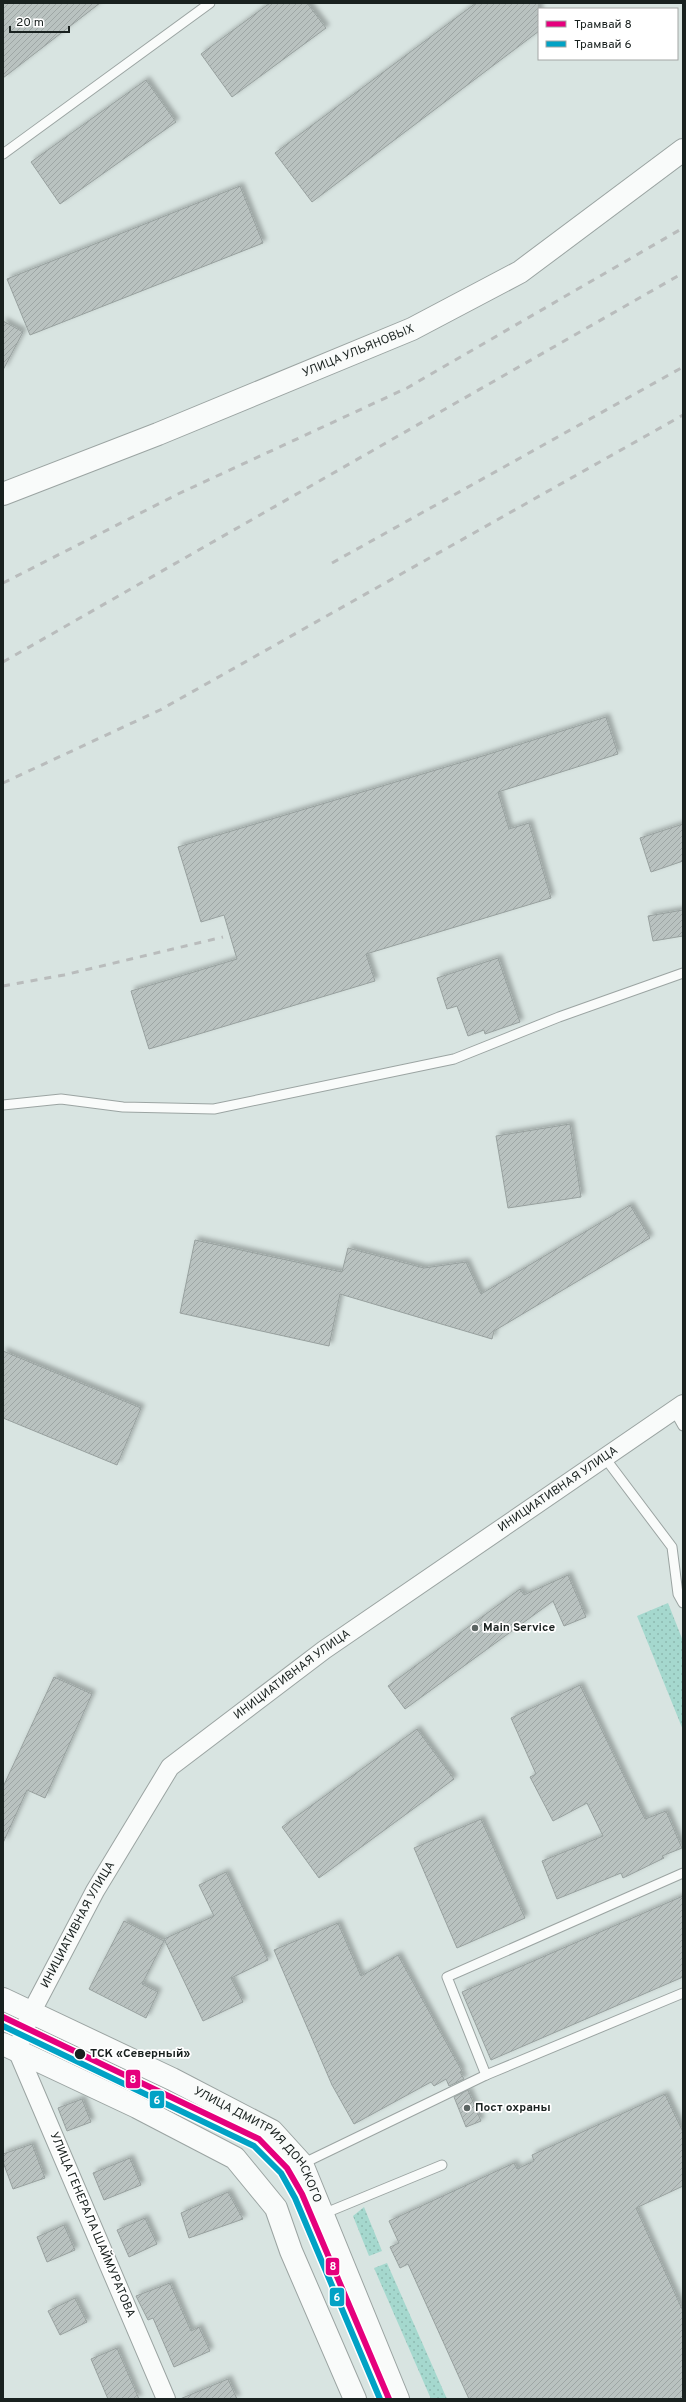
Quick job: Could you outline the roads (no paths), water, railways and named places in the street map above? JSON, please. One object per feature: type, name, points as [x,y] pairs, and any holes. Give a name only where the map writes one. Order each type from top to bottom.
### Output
[{"type":"street","name":"УЛИЦА УЛЬЯНОВЫХ","points":[[3,494],[158,434],[412,329],[520,272],[683,150]]},
{"type":"street","name":"ИНИЦИАТИВНАЯ УЛИЦА","points":[[10,2047],[31,2013],[95,1891],[170,1767],[324,1650],[679,1407]]},
{"type":"street","name":"УЛИЦА ДМИТРИЯ ДОНСКОГО","points":[[3,1999],[172,2079],[272,2130],[302,2164],[398,2399]]},
{"type":"street","name":"УЛИЦА ДМИТРИЯ ДОНСКОГО","points":[[10,2047],[137,2107],[235,2158],[276,2208],[291,2251],[355,2399]]},
{"type":"street","name":"УЛИЦА ГЕНЕРАЛА ШАЙМУРАТОВА","points":[[10,2047],[166,2399]]},
{"type":"lane","points":[[3,154],[210,3]]},
{"type":"lane","points":[[3,1105],[61,1099],[123,1107],[214,1109],[454,1059],[559,1017],[683,973]]},
{"type":"lane","points":[[679,1407],[683,1426]]},
{"type":"lane","points":[[605,1458],[672,1547],[678,1594],[683,1603]]},
{"type":"lane","points":[[486,2075],[447,1977],[683,1873]]},
{"type":"lane","points":[[302,2164],[486,2075],[683,1993]]},
{"type":"lane","points":[[323,2214],[442,2165]]},
{"type":"railway","points":[[3,583],[178,494],[407,388],[683,228]]},
{"type":"railway","points":[[3,662],[683,273]]},
{"type":"railway","points":[[332,563],[683,367]]},
{"type":"railway","points":[[3,783],[160,710],[683,415]]},
{"type":"railway","points":[[3,986],[64,975],[223,937]]},
{"type":"tram line","name":"8","points":[[3,2017],[259,2139],[287,2168],[302,2194],[389,2399]]},
{"type":"tram line","name":"6","points":[[3,2026],[254,2146],[281,2173],[295,2198],[380,2399]]},
{"type":"place","name":"Main Service","points":[[475,1628]]},
{"type":"place","name":"ТСК «Северный»","points":[[80,2054]]},
{"type":"place","name":"Пост охраны","points":[[467,2108]]}]
